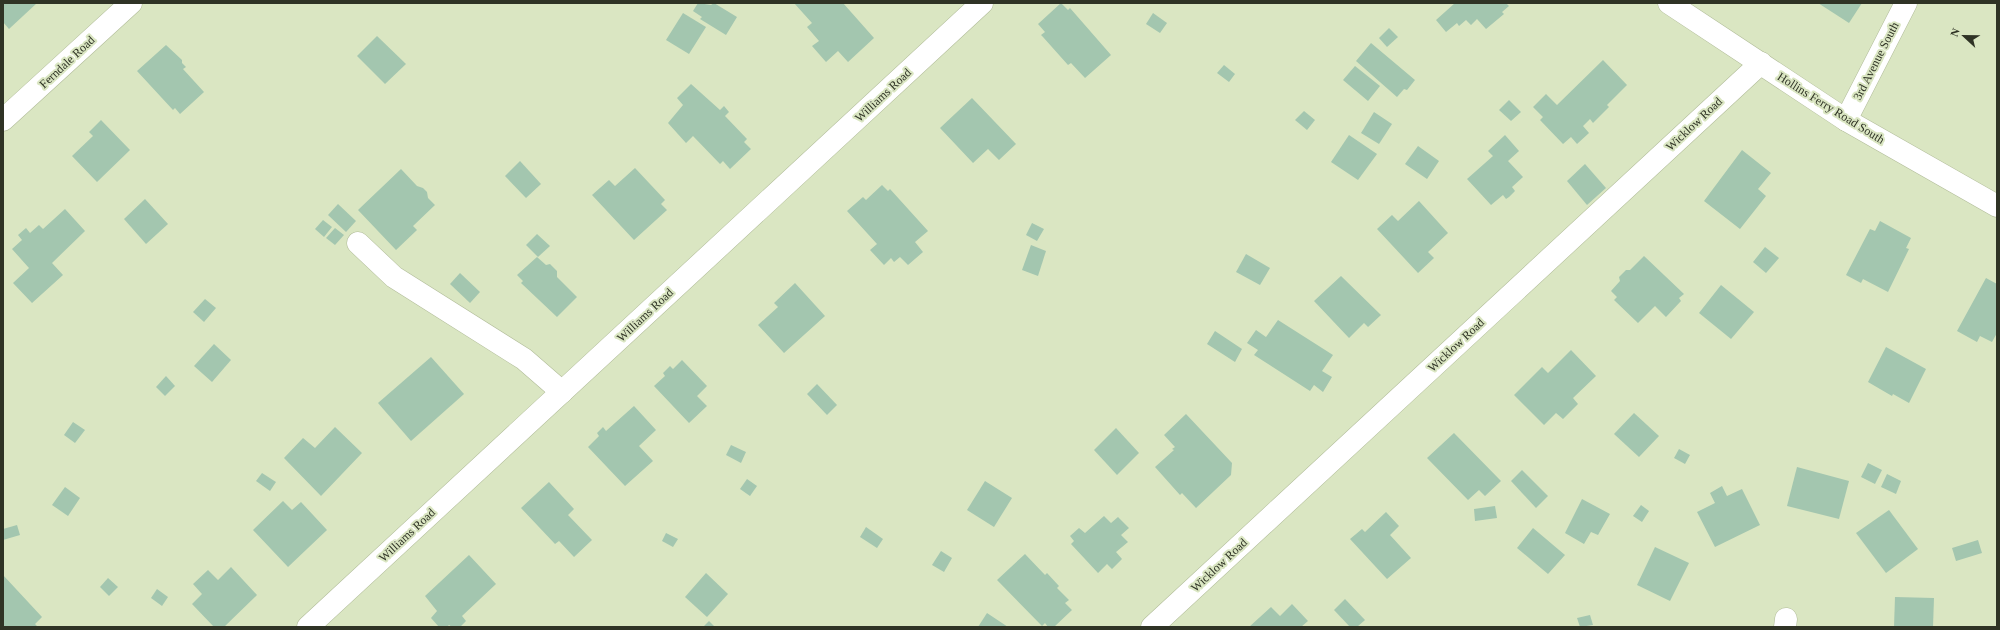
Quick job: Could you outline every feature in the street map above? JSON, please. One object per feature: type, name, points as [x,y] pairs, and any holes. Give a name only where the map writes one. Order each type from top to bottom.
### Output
[{"type":"street","name":"Ferndale Road","points":[[3,120],[130,3]]},
{"type":"street","name":"Williams Road","points":[[308,627],[982,3]]},
{"type":"street","name":"Hollins Ferry Road South","points":[[1669,3],[1846,120],[1997,206]]},
{"type":"street","name":"3rd Avenue South","points":[[1846,120],[1906,3]]},
{"type":"street","name":"Wicklow Road","points":[[1152,627],[1761,63]]},
{"type":"street","points":[[358,243],[394,278],[524,359],[562,392]]},
{"type":"building","points":[[3,3],[37,3],[9,29],[3,22]]},
{"type":"building","points":[[698,3],[711,5],[714,3],[737,17],[726,35],[700,19],[702,17],[693,11]]},
{"type":"building","points":[[794,3],[843,3],[874,38],[848,62],[838,51],[826,62],[812,46],[819,41],[807,27],[812,23]]},
{"type":"building","points":[[1061,3],[1068,10],[1070,8],[1111,55],[1085,78],[1071,63],[1068,65],[1041,35],[1045,32],[1038,24]]},
{"type":"building","points":[[1455,3],[1506,3],[1509,6],[1502,12],[1504,14],[1486,29],[1477,19],[1471,25],[1466,20],[1459,26],[1457,23],[1446,32],[1436,20]]},
{"type":"building","points":[[1818,3],[1862,3],[1849,23]]},
{"type":"building","points":[[683,13],[706,27],[689,54],[666,40]]},
{"type":"building","points":[[1153,13],[1167,23],[1160,33],[1146,24]]},
{"type":"building","points":[[1389,28],[1398,37],[1387,47],[1379,38]]},
{"type":"building","points":[[377,36],[406,64],[385,84],[357,56]]},
{"type":"building","points":[[1371,43],[1415,80],[1407,90],[1404,89],[1397,97],[1356,61]]},
{"type":"building","points":[[166,45],[182,60],[182,63],[186,67],[183,69],[204,92],[180,114],[175,108],[173,110],[137,71]]},
{"type":"building","points":[[1603,60],[1627,85],[1607,105],[1609,107],[1593,123],[1590,119],[1583,126],[1589,133],[1577,144],[1571,137],[1563,144],[1540,120],[1543,117],[1533,107],[1546,94],[1557,105]]},
{"type":"building","points":[[1224,65],[1235,74],[1229,82],[1217,73]]},
{"type":"building","points":[[1355,66],[1380,86],[1368,101],[1343,80]]},
{"type":"building","points":[[691,84],[720,110],[724,106],[729,112],[725,116],[747,139],[744,142],[751,149],[730,169],[723,161],[720,164],[693,136],[686,143],[668,123],[683,105],[677,98]]},
{"type":"building","points":[[972,98],[1016,144],[999,160],[988,149],[973,163],[940,128]]},
{"type":"building","points":[[1509,100],[1521,112],[1511,121],[1499,110]]},
{"type":"building","points":[[1304,111],[1315,120],[1307,130],[1295,120]]},
{"type":"building","points":[[1374,112],[1392,124],[1379,144],[1361,133]]},
{"type":"building","points":[[101,120],[130,150],[97,182],[72,156],[93,136],[89,132]]},
{"type":"building","points":[[1349,135],[1377,154],[1358,180],[1331,162]]},
{"type":"building","points":[[1505,135],[1519,151],[1508,161],[1523,177],[1512,187],[1515,191],[1509,197],[1506,199],[1503,195],[1491,205],[1467,179],[1493,156],[1488,151]]},
{"type":"building","points":[[1418,146],[1439,161],[1427,179],[1405,164]]},
{"type":"building","points":[[1742,150],[1771,173],[1758,189],[1766,196],[1740,229],[1704,201]]},
{"type":"building","points":[[520,161],[541,184],[526,198],[505,176]]},
{"type":"building","points":[[1585,164],[1606,188],[1587,205],[1567,181]]},
{"type":"building","points":[[635,168],[665,200],[661,204],[667,210],[634,240],[592,195],[609,180],[615,186]]},
{"type":"building","points":[[401,169],[417,186],[423,188],[427,192],[428,198],[435,205],[413,226],[417,230],[396,250],[358,210]]},
{"type":"building","points":[[882,185],[888,191],[890,189],[928,231],[915,242],[923,252],[908,265],[900,257],[894,262],[891,258],[884,265],[870,250],[877,244],[847,211],[863,197],[866,200]]},
{"type":"building","points":[[145,199],[168,224],[146,244],[124,219]]},
{"type":"building","points":[[1419,201],[1448,233],[1428,252],[1434,258],[1418,273],[1377,229],[1392,215],[1398,221]]},
{"type":"building","points":[[338,204],[356,221],[346,232],[328,215]]},
{"type":"building","points":[[65,209],[85,231],[52,263],[63,275],[32,303],[13,283],[29,268],[12,249],[22,240],[18,235],[26,228],[30,233],[39,225],[43,229]]},
{"type":"building","points":[[323,220],[332,227],[324,237],[315,229]]},
{"type":"building","points":[[1880,221],[1911,238],[1906,248],[1909,249],[1888,292],[1863,279],[1861,283],[1846,275],[1870,229],[1875,231]]},
{"type":"building","points":[[1032,223],[1044,229],[1037,241],[1026,235]]},
{"type":"building","points":[[335,228],[344,235],[335,245],[326,238]]},
{"type":"building","points":[[537,234],[550,246],[538,257],[526,245]]},
{"type":"building","points":[[1031,245],[1046,251],[1038,276],[1022,270]]},
{"type":"building","points":[[1765,247],[1779,258],[1766,273],[1753,262]]},
{"type":"building","points":[[1246,254],[1270,268],[1260,285],[1236,272]]},
{"type":"building","points":[[1644,256],[1684,294],[1679,298],[1681,301],[1666,317],[1655,306],[1638,323],[1614,300],[1617,297],[1611,291],[1620,281],[1619,277],[1626,270],[1630,270]]},
{"type":"building","points":[[537,257],[546,265],[550,264],[557,271],[557,277],[577,297],[557,317],[521,283],[523,281],[517,275]]},
{"type":"building","points":[[460,273],[480,292],[470,303],[450,284]]},
{"type":"building","points":[[1341,276],[1381,315],[1368,327],[1364,323],[1349,338],[1314,301]]},
{"type":"building","points":[[1986,278],[1997,284],[1997,333],[1992,342],[1980,336],[1977,342],[1957,331]]},
{"type":"building","points":[[795,283],[825,316],[784,353],[758,325],[778,307],[774,303]]},
{"type":"building","points":[[1721,285],[1754,312],[1731,339],[1699,313]]},
{"type":"building","points":[[205,299],[216,308],[204,322],[193,312]]},
{"type":"building","points":[[1278,320],[1333,355],[1322,371],[1332,377],[1323,392],[1314,385],[1310,391],[1254,355],[1258,350],[1247,343],[1256,330],[1266,337]]},
{"type":"building","points":[[1215,331],[1242,349],[1235,362],[1207,344]]},
{"type":"building","points":[[214,344],[231,360],[212,382],[194,366]]},
{"type":"building","points":[[1886,347],[1926,369],[1909,403],[1893,394],[1892,396],[1868,382]]},
{"type":"building","points":[[1571,350],[1596,376],[1573,398],[1578,404],[1563,419],[1556,413],[1544,425],[1514,395],[1542,367],[1548,373]]},
{"type":"building","points":[[431,357],[464,394],[411,441],[378,403]]},
{"type":"building","points":[[682,360],[707,386],[697,396],[707,406],[689,423],[654,386],[665,376],[663,373],[670,366],[673,369]]},
{"type":"building","points":[[166,376],[175,386],[165,396],[156,387]]},
{"type":"building","points":[[817,384],[837,405],[827,415],[807,394]]},
{"type":"building","points":[[634,406],[656,430],[639,446],[653,461],[625,486],[588,447],[599,436],[597,433],[603,427],[606,431]]},
{"type":"building","points":[[1634,413],[1659,436],[1639,457],[1614,434]]},
{"type":"building","points":[[1186,414],[1232,463],[1231,475],[1196,508],[1182,493],[1180,495],[1155,467],[1174,450],[1172,449],[1175,447],[1164,435]]},
{"type":"building","points":[[73,422],[85,430],[75,443],[64,435]]},
{"type":"building","points":[[335,427],[362,453],[321,496],[284,458],[303,438],[315,448]]},
{"type":"building","points":[[1116,428],[1139,453],[1117,475],[1094,450]]},
{"type":"building","points":[[1454,433],[1501,481],[1485,496],[1479,490],[1468,500],[1427,458]]},
{"type":"building","points":[[731,445],[746,452],[741,463],[726,455]]},
{"type":"building","points":[[1679,449],[1690,455],[1685,464],[1674,458]]},
{"type":"building","points":[[1868,463],[1882,470],[1875,484],[1861,477]]},
{"type":"building","points":[[1797,467],[1849,481],[1839,519],[1787,506]]},
{"type":"building","points":[[1522,470],[1548,496],[1536,508],[1511,481]]},
{"type":"building","points":[[262,473],[276,482],[270,491],[256,481]]},
{"type":"building","points":[[1887,474],[1901,481],[1896,494],[1881,487]]},
{"type":"building","points":[[747,479],[757,486],[750,496],[740,489]]},
{"type":"building","points":[[985,481],[1012,498],[994,527],[967,510]]},
{"type":"building","points":[[549,482],[574,509],[568,515],[592,540],[574,557],[559,541],[555,544],[521,508]]},
{"type":"building","points":[[1722,486],[1727,496],[1742,489],[1760,525],[1715,547],[1697,512],[1715,503],[1710,493]]},
{"type":"building","points":[[65,487],[80,498],[68,516],[52,505]]},
{"type":"building","points":[[1582,499],[1610,514],[1598,535],[1591,532],[1584,544],[1565,533]]},
{"type":"building","points":[[283,501],[292,510],[301,502],[327,530],[288,567],[253,530]]},
{"type":"building","points":[[1641,505],[1649,511],[1642,522],[1633,516]]},
{"type":"building","points":[[1495,506],[1497,518],[1475,521],[1474,509]]},
{"type":"building","points":[[1889,510],[1918,549],[1886,573],[1856,533]]},
{"type":"building","points":[[1386,512],[1399,526],[1390,535],[1411,558],[1387,579],[1350,539],[1362,529],[1365,532]]},
{"type":"building","points":[[1104,516],[1111,523],[1118,517],[1129,528],[1121,535],[1128,542],[1116,552],[1122,559],[1112,569],[1107,564],[1098,573],[1071,544],[1074,541],[1070,536],[1079,528],[1085,533]]},
{"type":"building","points":[[17,525],[20,535],[3,540],[3,529]]},
{"type":"building","points":[[866,527],[883,539],[877,548],[860,537]]},
{"type":"building","points":[[1533,528],[1565,555],[1548,574],[1517,548]]},
{"type":"building","points":[[666,533],[678,539],[673,547],[662,541]]},
{"type":"building","points":[[1978,540],[1982,553],[1956,561],[1952,548]]},
{"type":"building","points":[[1655,547],[1689,563],[1670,601],[1637,585]]},
{"type":"building","points":[[941,551],[952,558],[944,572],[932,565]]},
{"type":"building","points":[[1025,554],[1045,575],[1047,573],[1059,586],[1057,588],[1069,600],[1065,603],[1072,610],[1054,627],[1048,627],[1045,623],[1042,626],[997,580]]},
{"type":"building","points":[[469,555],[496,584],[462,616],[466,621],[460,627],[452,627],[449,625],[447,627],[439,627],[431,618],[437,611],[425,596]]},
{"type":"building","points":[[231,567],[257,595],[224,627],[214,627],[192,604],[202,594],[193,584],[208,570],[218,580]]},
{"type":"building","points":[[706,573],[728,594],[707,617],[685,597]]},
{"type":"building","points":[[3,575],[42,617],[35,624],[38,627],[3,627]]},
{"type":"building","points":[[108,578],[118,587],[109,596],[100,587]]},
{"type":"building","points":[[157,589],[168,597],[162,606],[151,598]]},
{"type":"building","points":[[1895,597],[1934,598],[1933,627],[1894,627]]},
{"type":"building","points":[[1345,599],[1365,620],[1357,627],[1350,627],[1334,610]]},
{"type":"building","points":[[1292,604],[1308,621],[1301,627],[1249,627],[1271,607],[1280,616]]},
{"type":"building","points":[[987,613],[1008,627],[978,627]]},
{"type":"building","points":[[1590,615],[1593,625],[1580,627],[1577,618]]},
{"type":"building","points":[[709,621],[715,627],[703,627]]}]
